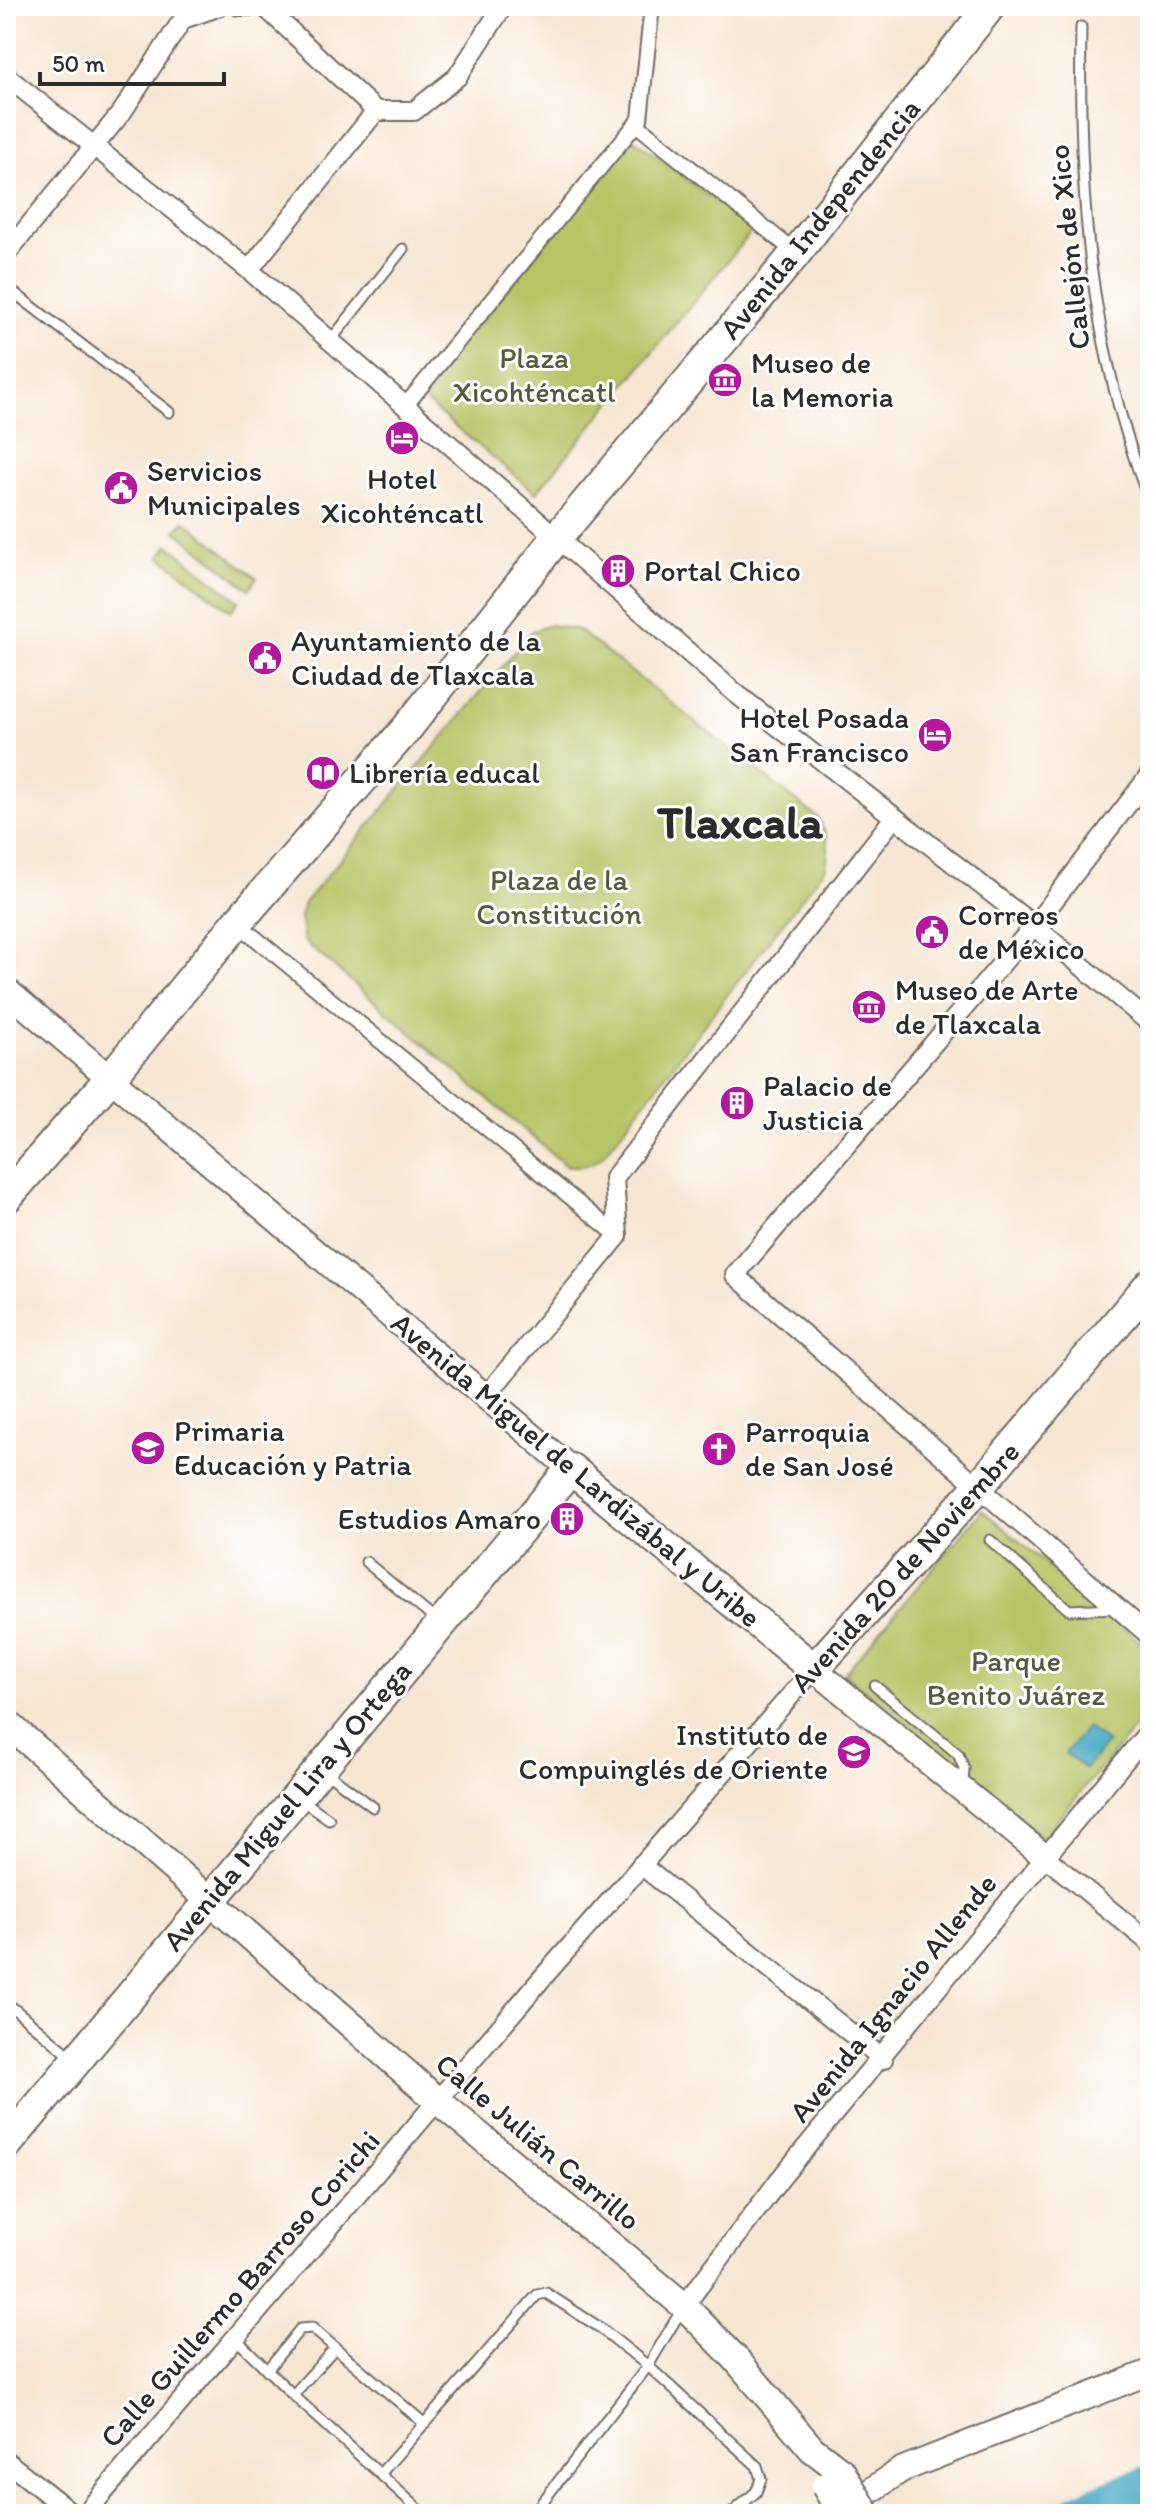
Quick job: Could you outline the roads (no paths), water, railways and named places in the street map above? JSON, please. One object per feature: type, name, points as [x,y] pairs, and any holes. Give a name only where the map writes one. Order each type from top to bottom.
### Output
[{"type":"main road","name":"Avenida Independencia","points":[[555,540],[796,253],[990,6]]},
{"type":"main road","points":[[6,1198],[112,1076],[237,923],[402,734],[555,540]]},
{"type":"main road","name":"Avenida 20 de Noviembre","points":[[814,1669],[980,1485],[1150,1284]]},
{"type":"main road","name":"Avenida Miguel Lira y Ortega","points":[[6,2145],[208,1899],[571,1469]]},
{"type":"main road","name":"Avenida Miguel de Lardizábal y Uribe","points":[[571,1469],[814,1669]]},
{"type":"main road","name":"Calle Julián Carrillo","points":[[6,1722],[438,2101],[684,2306],[735,2358],[812,2449],[833,2479]]},
{"type":"main road","points":[[833,2479],[839,2514]]},
{"type":"main road","points":[[833,2479],[867,2514]]},
{"type":"street","points":[[6,254],[122,112],[183,19],[220,6]]},
{"type":"street","points":[[239,6],[268,7],[376,111],[414,111],[457,77],[503,6]]},
{"type":"street","points":[[405,406],[640,119],[652,6]]},
{"type":"street","points":[[6,76],[249,270],[555,540],[734,692],[1034,926],[1150,1023]]},
{"type":"street","points":[[249,270],[376,111]]},
{"type":"street","points":[[636,124],[796,253]]},
{"type":"street","points":[[1150,775],[1034,926],[735,1275],[1150,1636]]},
{"type":"street","points":[[486,1396],[618,1236],[614,1178],[893,819]]},
{"type":"street","points":[[237,923],[618,1236]]},
{"type":"street","name":"Avenida Miguel de Lardizábal y Uribe","points":[[6,990],[112,1076],[571,1469]]},
{"type":"street","name":"Avenida Miguel de Lardizábal y Uribe","points":[[814,1669],[1150,1943]]},
{"type":"street","name":"Avenida 20 de Noviembre","points":[[438,2101],[814,1669]]},
{"type":"street","name":"Avenida Ignacio Allende","points":[[684,2306],[780,2179],[883,2059],[1044,1856],[1150,1730]]},
{"type":"street","points":[[641,1865],[883,2059]]},
{"type":"street","name":"Calle Guillermo Barroso Corichi","points":[[85,2514],[438,2101]]},
{"type":"street","points":[[839,2514],[901,2470],[1150,2372]]},
{"type":"street","points":[[6,2461],[73,2514]]},
{"type":"lane","name":"Callejón de Xico","points":[[1081,27],[1079,143],[1089,264],[1104,353],[1128,445],[1150,503]]},
{"type":"lane","points":[[331,340],[403,249]]},
{"type":"lane","points":[[12,291],[169,412]]},
{"type":"lane","points":[[990,1540],[1069,1610],[1119,1608]]},
{"type":"lane","points":[[366,1562],[441,1624]]},
{"type":"lane","points":[[875,1686],[958,1754],[964,1768],[962,1791]]},
{"type":"lane","points":[[320,1768],[373,1807]]},
{"type":"lane","points":[[296,1796],[329,1819]]},
{"type":"lane","points":[[6,2002],[75,2060]]},
{"type":"lane","points":[[381,2473],[537,2295],[546,2293],[555,2296],[648,2366],[757,2466],[761,2479],[756,2492],[731,2514]]},
{"type":"lane","points":[[533,2514],[648,2366],[684,2306]]},
{"type":"lane","points":[[267,2370],[304,2326],[312,2328],[425,2424]]},
{"type":"lane","points":[[234,2337],[424,2514]]},
{"type":"lane","points":[[293,2395],[334,2349]]},
{"type":"water","points":[[1087,1727],[1107,1743],[1085,1769],[1065,1753]]},
{"type":"waterway","points":[[1081,2514],[1150,2487]]},
{"type":"place","name":"Museo de la Memoria","points":[[725,380]]},
{"type":"place","name":"Hotel Xicohténcatl","points":[[402,438]]},
{"type":"place","name":"Servicios Municipales","points":[[121,488]]},
{"type":"place","name":"Portal Chico","points":[[618,571]]},
{"type":"place","name":"Ayuntamiento de la Ciudad de Tlaxcala","points":[[265,658]]},
{"type":"place","name":"Hotel Posada San Francisco","points":[[935,735]]},
{"type":"place","name":"Librería educal","points":[[323,773]]},
{"type":"place","name":"Correos de México","points":[[932,932]]},
{"type":"place","name":"Museo de Arte de Tlaxcala","points":[[869,1007]]},
{"type":"place","name":"Palacio de Justicia","points":[[737,1103]]},
{"type":"place","name":"Primaria Educación y Patria","points":[[148,1448]]},
{"type":"place","name":"Parroquia de San José","points":[[719,1449]]},
{"type":"place","name":"Estudios Amaro","points":[[567,1519]]},
{"type":"place","name":"Instituto de Compuinglés de Oriente","points":[[854,1752]]},
{"type":"district","name":"Tlaxcala","points":[[740,822]]},
{"type":"park label","name":"Plaza Xicohténcatl","points":[[534,375]]},
{"type":"park label","name":"Plaza de la Constitución","points":[[559,897]]},
{"type":"park label","name":"Parque Benito Juárez","points":[[1016,1678]]}]
